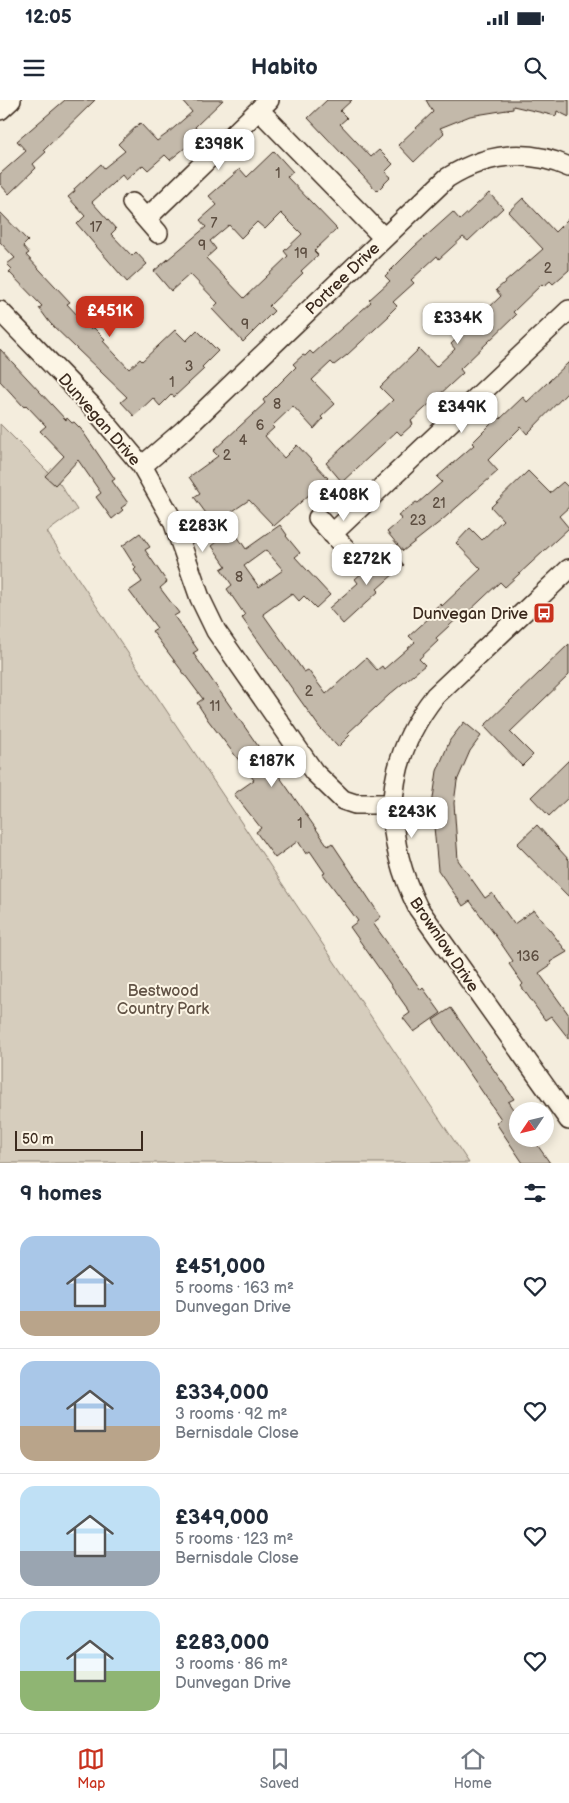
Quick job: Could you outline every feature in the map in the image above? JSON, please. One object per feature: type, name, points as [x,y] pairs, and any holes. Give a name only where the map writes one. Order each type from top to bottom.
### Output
[{"type":"street","points":[[0,110],[11,100]]},
{"type":"street","points":[[132,203],[152,226],[264,105],[384,238]]},
{"type":"street","name":"Portree Drive","points":[[142,466],[184,430],[447,178],[465,166],[504,155],[541,158],[569,167]]},
{"type":"street","points":[[332,534],[569,310]]},
{"type":"street","name":"Dunvegan Drive","points":[[0,311],[91,405],[142,466],[172,521],[200,598],[216,631],[314,772],[343,800],[355,804],[394,804]]},
{"type":"street","points":[[318,518],[345,548]]},
{"type":"street","name":"Brownlow Drive","points":[[567,1113],[418,908],[405,882],[398,859],[393,820],[399,762],[406,739],[418,718],[435,696],[569,569]]},
{"type":"green space","name":"Bestwood Country Park","points":[[0,424],[60,484],[77,510],[47,532],[469,1163],[0,1163]]},
{"type":"building","points":[[65,100],[95,100],[44,150],[46,152],[33,164],[36,168],[9,194],[0,184],[0,174],[26,151],[17,141]]},
{"type":"building","points":[[182,100],[223,100],[195,127],[201,135],[170,160],[165,155],[148,170],[143,165],[126,180],[122,175],[92,202],[116,229],[111,234],[132,256],[136,252],[147,264],[127,282],[77,224],[85,216],[68,197],[101,164],[104,168],[125,151],[118,144],[140,123],[157,141],[168,133],[192,112]]},
{"type":"building","points":[[327,100],[352,100],[340,111],[347,118],[340,124],[371,157],[379,150],[393,164],[385,172],[391,177],[377,191],[308,118]]},
{"type":"building","points":[[426,100],[569,100],[569,117],[557,111],[556,116],[513,106],[513,109],[470,116],[440,128],[444,133],[414,162],[398,145],[433,112]]},
{"type":"building","points":[[274,151],[293,172],[287,177],[337,229],[314,251],[318,255],[301,271],[303,273],[269,306],[274,311],[243,342],[212,309],[218,303],[190,274],[171,291],[154,271],[206,227],[200,220],[217,205],[209,196],[240,169],[247,177]],"holes":[[[281,213],[302,234],[284,251],[288,256],[244,298],[206,258],[216,249],[210,241],[229,225],[241,238],[257,222],[265,229]]]},
{"type":"building","points":[[489,193],[503,208],[468,241],[463,237],[439,259],[437,256],[411,280],[414,283],[393,302],[397,306],[389,316],[347,355],[334,365],[331,362],[312,380],[335,404],[321,417],[323,419],[314,429],[293,406],[272,426],[274,428],[265,436],[284,458],[297,445],[328,478],[274,526],[249,500],[224,517],[246,549],[280,525],[286,536],[300,553],[295,557],[330,595],[316,608],[304,596],[299,601],[292,593],[263,614],[304,672],[308,670],[326,694],[366,658],[377,670],[382,666],[384,669],[415,642],[409,636],[429,618],[427,615],[440,604],[442,606],[481,569],[456,543],[470,528],[482,540],[503,520],[491,507],[528,471],[550,493],[563,482],[569,488],[569,507],[559,516],[569,528],[505,587],[500,582],[464,616],[462,614],[436,638],[438,641],[419,659],[425,665],[348,733],[350,735],[338,747],[320,728],[242,618],[245,615],[227,589],[232,585],[221,569],[226,566],[212,546],[217,542],[205,525],[211,520],[194,497],[200,493],[189,477],[218,456],[213,451],[265,403],[263,400],[296,367],[293,364],[310,351],[313,354],[371,302],[369,300],[390,281],[385,276],[414,247],[453,212],[460,220]],"holes":[[[266,550],[283,570],[259,587],[244,566]]]},
{"type":"building","points":[[523,198],[555,232],[569,218],[569,270],[553,284],[550,281],[544,286],[542,284],[513,312],[516,315],[460,369],[463,373],[411,421],[413,424],[401,435],[397,431],[342,482],[326,463],[393,400],[380,387],[419,349],[436,367],[455,349],[451,344],[501,296],[496,290],[543,249],[508,212]]},
{"type":"building","points":[[0,212],[28,241],[23,246],[29,253],[26,255],[70,302],[67,304],[91,330],[93,327],[105,339],[103,341],[129,369],[140,359],[142,361],[175,330],[186,341],[197,330],[218,351],[202,367],[204,369],[174,397],[172,394],[160,406],[153,398],[134,416],[121,402],[127,397],[50,323],[39,308],[42,306],[9,272],[12,269],[7,264],[15,258],[0,242]]},
{"type":"building","points":[[0,349],[66,420],[67,418],[72,423],[74,422],[81,429],[115,479],[112,481],[128,503],[112,519],[96,497],[101,493],[78,460],[55,485],[45,476],[64,456],[40,431],[46,426],[26,405],[24,407],[0,381]]},
{"type":"building","points":[[569,362],[569,391],[527,434],[521,427],[488,460],[498,471],[441,521],[403,551],[387,532],[402,519],[398,516],[416,502],[418,503],[442,482],[437,477],[474,445],[472,443],[498,417],[500,419],[523,397],[527,402]]},
{"type":"building","points":[[140,533],[150,547],[145,550],[167,582],[160,588],[179,613],[174,616],[198,650],[193,653],[328,846],[332,843],[381,917],[373,923],[421,990],[423,988],[441,1013],[414,1032],[403,1018],[410,1013],[407,1008],[350,927],[358,921],[323,874],[325,873],[310,851],[306,854],[298,841],[275,858],[256,832],[261,828],[234,794],[254,780],[208,720],[197,703],[203,699],[152,631],[157,628],[129,591],[142,582],[134,570],[136,568],[122,546]]},
{"type":"building","points":[[390,548],[404,565],[377,589],[379,591],[343,624],[329,608],[358,583],[355,579]]},
{"type":"building","points":[[569,644],[569,675],[510,732],[533,755],[522,766],[484,726]]},
{"type":"building","points":[[464,722],[481,736],[470,751],[457,781],[454,803],[458,860],[485,898],[492,893],[514,924],[534,910],[567,952],[550,962],[552,964],[539,973],[569,1015],[569,1039],[551,1016],[545,1020],[521,986],[523,984],[509,964],[513,961],[498,939],[470,901],[463,906],[438,870],[432,805],[437,771],[450,740]]},
{"type":"building","points":[[569,760],[569,797],[549,816],[531,797]]},
{"type":"building","points":[[537,825],[569,860],[569,897],[517,844]]},
{"type":"building","points":[[451,1008],[514,1099],[508,1102],[509,1142],[496,1123],[501,1119],[433,1020]]},
{"type":"building","points":[[513,1148],[539,1148],[550,1163],[523,1163]]},
{"type":"place","name":"Dunvegan Drive","points":[[544,613]]}]
